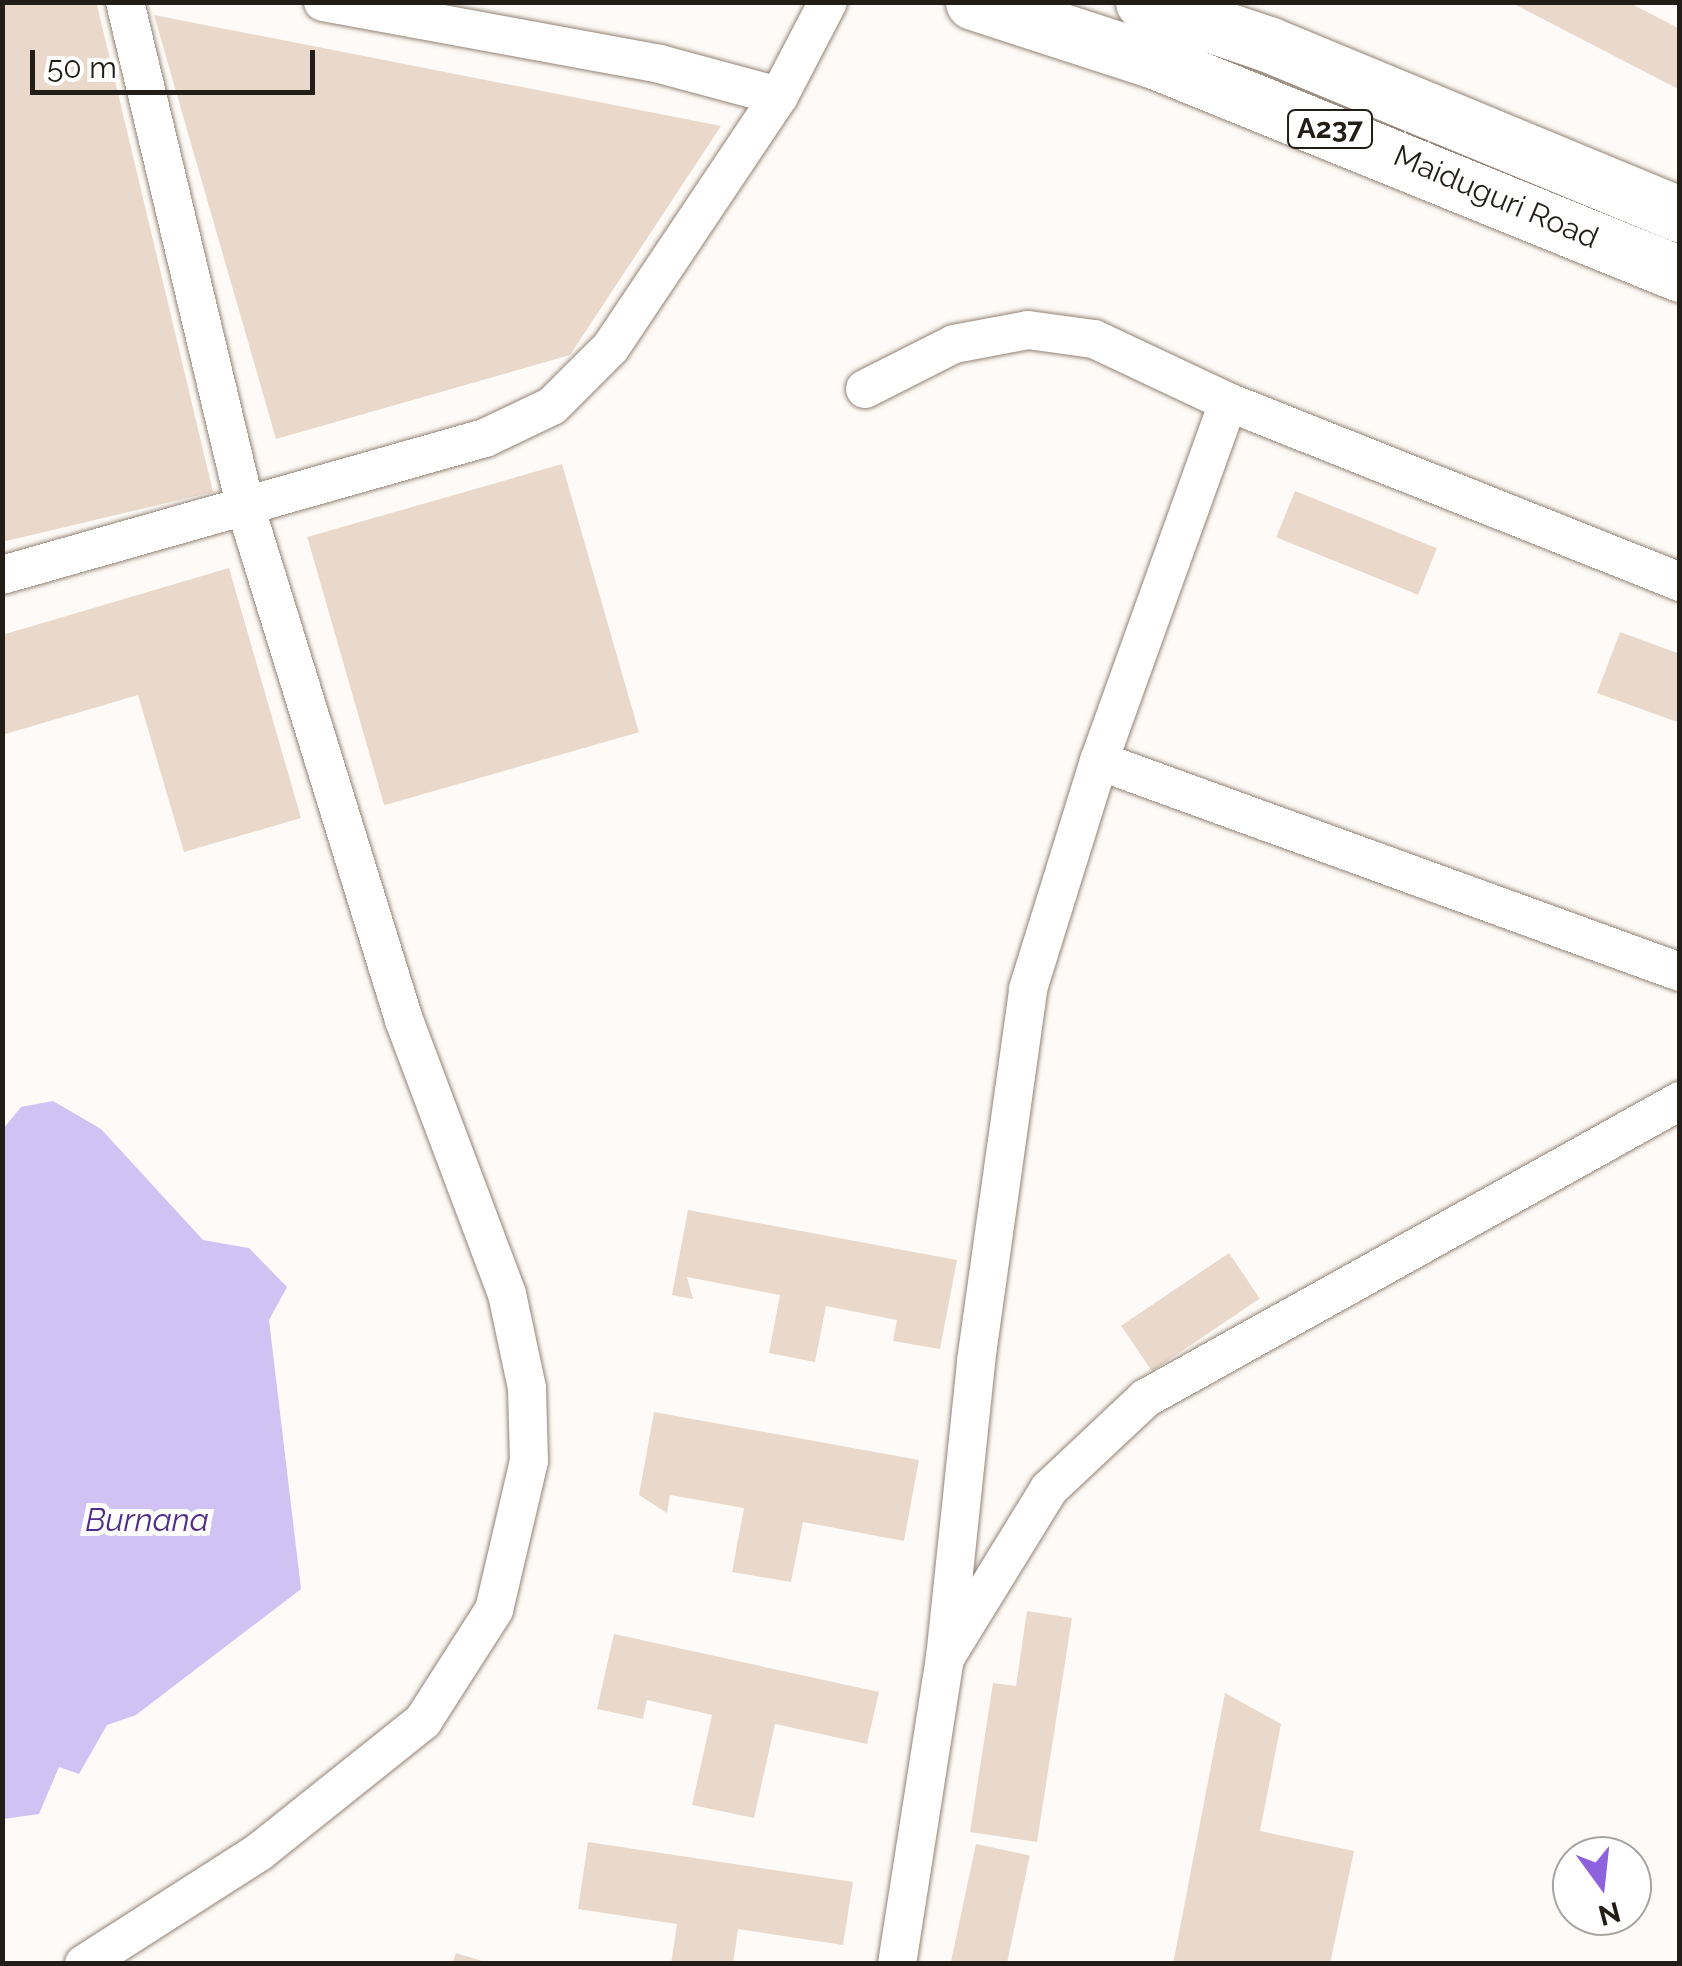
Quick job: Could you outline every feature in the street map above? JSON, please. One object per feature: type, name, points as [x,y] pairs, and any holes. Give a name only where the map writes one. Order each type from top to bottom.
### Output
[{"type":"highway","name":"Maiduguri Road","points":[[972,2],[1152,60],[1680,274]]},
{"type":"highway","name":"Maiduguri Road","points":[[1143,2],[1268,44],[1680,215]]},
{"type":"street","points":[[84,1964],[259,1852],[422,1721],[494,1610],[529,1462],[527,1388],[506,1294],[404,1020],[246,509],[126,2]]},
{"type":"street","points":[[322,2],[660,64],[779,96]]},
{"type":"street","points":[[2,575],[246,509],[485,438],[552,406],[611,347],[779,96],[828,2]]},
{"type":"street","points":[[865,389],[954,344],[1028,330],[1094,339],[1228,402],[1680,582]]},
{"type":"street","points":[[897,1964],[946,1658],[976,1361],[1028,989],[1099,761],[1228,402]]},
{"type":"street","points":[[1099,761],[1680,972]]},
{"type":"street","points":[[946,1658],[1049,1489],[1146,1398],[1680,1101]]},
{"type":"water","name":"Burnana","points":[[53,1101],[101,1129],[203,1240],[249,1248],[287,1287],[269,1320],[301,1589],[136,1715],[107,1725],[79,1774],[59,1767],[39,1814],[3,1819],[3,1129],[21,1107]]},
{"type":"building","points":[[2,2],[97,5],[213,492],[2,542]]},
{"type":"building","points":[[1510,2],[1628,2],[1680,29],[1680,90]]},
{"type":"building","points":[[154,15],[721,126],[570,355],[276,439]]},
{"type":"building","points":[[562,464],[639,732],[384,805],[307,537]]},
{"type":"building","points":[[1295,491],[1437,548],[1418,595],[1276,537]]},
{"type":"building","points":[[229,568],[301,818],[184,852],[138,695],[2,735],[2,635]]},
{"type":"building","points":[[1620,632],[1680,654],[1680,723],[1597,693]]},
{"type":"building","points":[[688,1210],[957,1260],[940,1349],[893,1341],[897,1320],[826,1306],[815,1362],[769,1353],[780,1295],[687,1277],[693,1299],[672,1295]]},
{"type":"building","points":[[1229,1253],[1260,1299],[1152,1371],[1121,1326]]},
{"type":"building","points":[[654,1412],[919,1460],[904,1541],[803,1522],[791,1582],[732,1572],[744,1508],[670,1495],[667,1513],[639,1495]]},
{"type":"building","points":[[1027,1611],[1072,1618],[1037,1842],[970,1832],[993,1683],[1016,1686]]},
{"type":"building","points":[[614,1634],[879,1692],[867,1744],[775,1724],[754,1818],[692,1805],[712,1715],[647,1700],[643,1719],[597,1709]]},
{"type":"building","points":[[1225,1693],[1281,1724],[1260,1831],[1354,1851],[1330,1964],[1173,1964]]},
{"type":"building","points":[[588,1842],[853,1882],[843,1945],[738,1929],[733,1964],[671,1964],[677,1924],[578,1909]]},
{"type":"building","points":[[976,1844],[1030,1855],[1007,1964],[951,1963]]},
{"type":"building","points":[[456,1953],[489,1963],[489,1964],[452,1964]]}]
